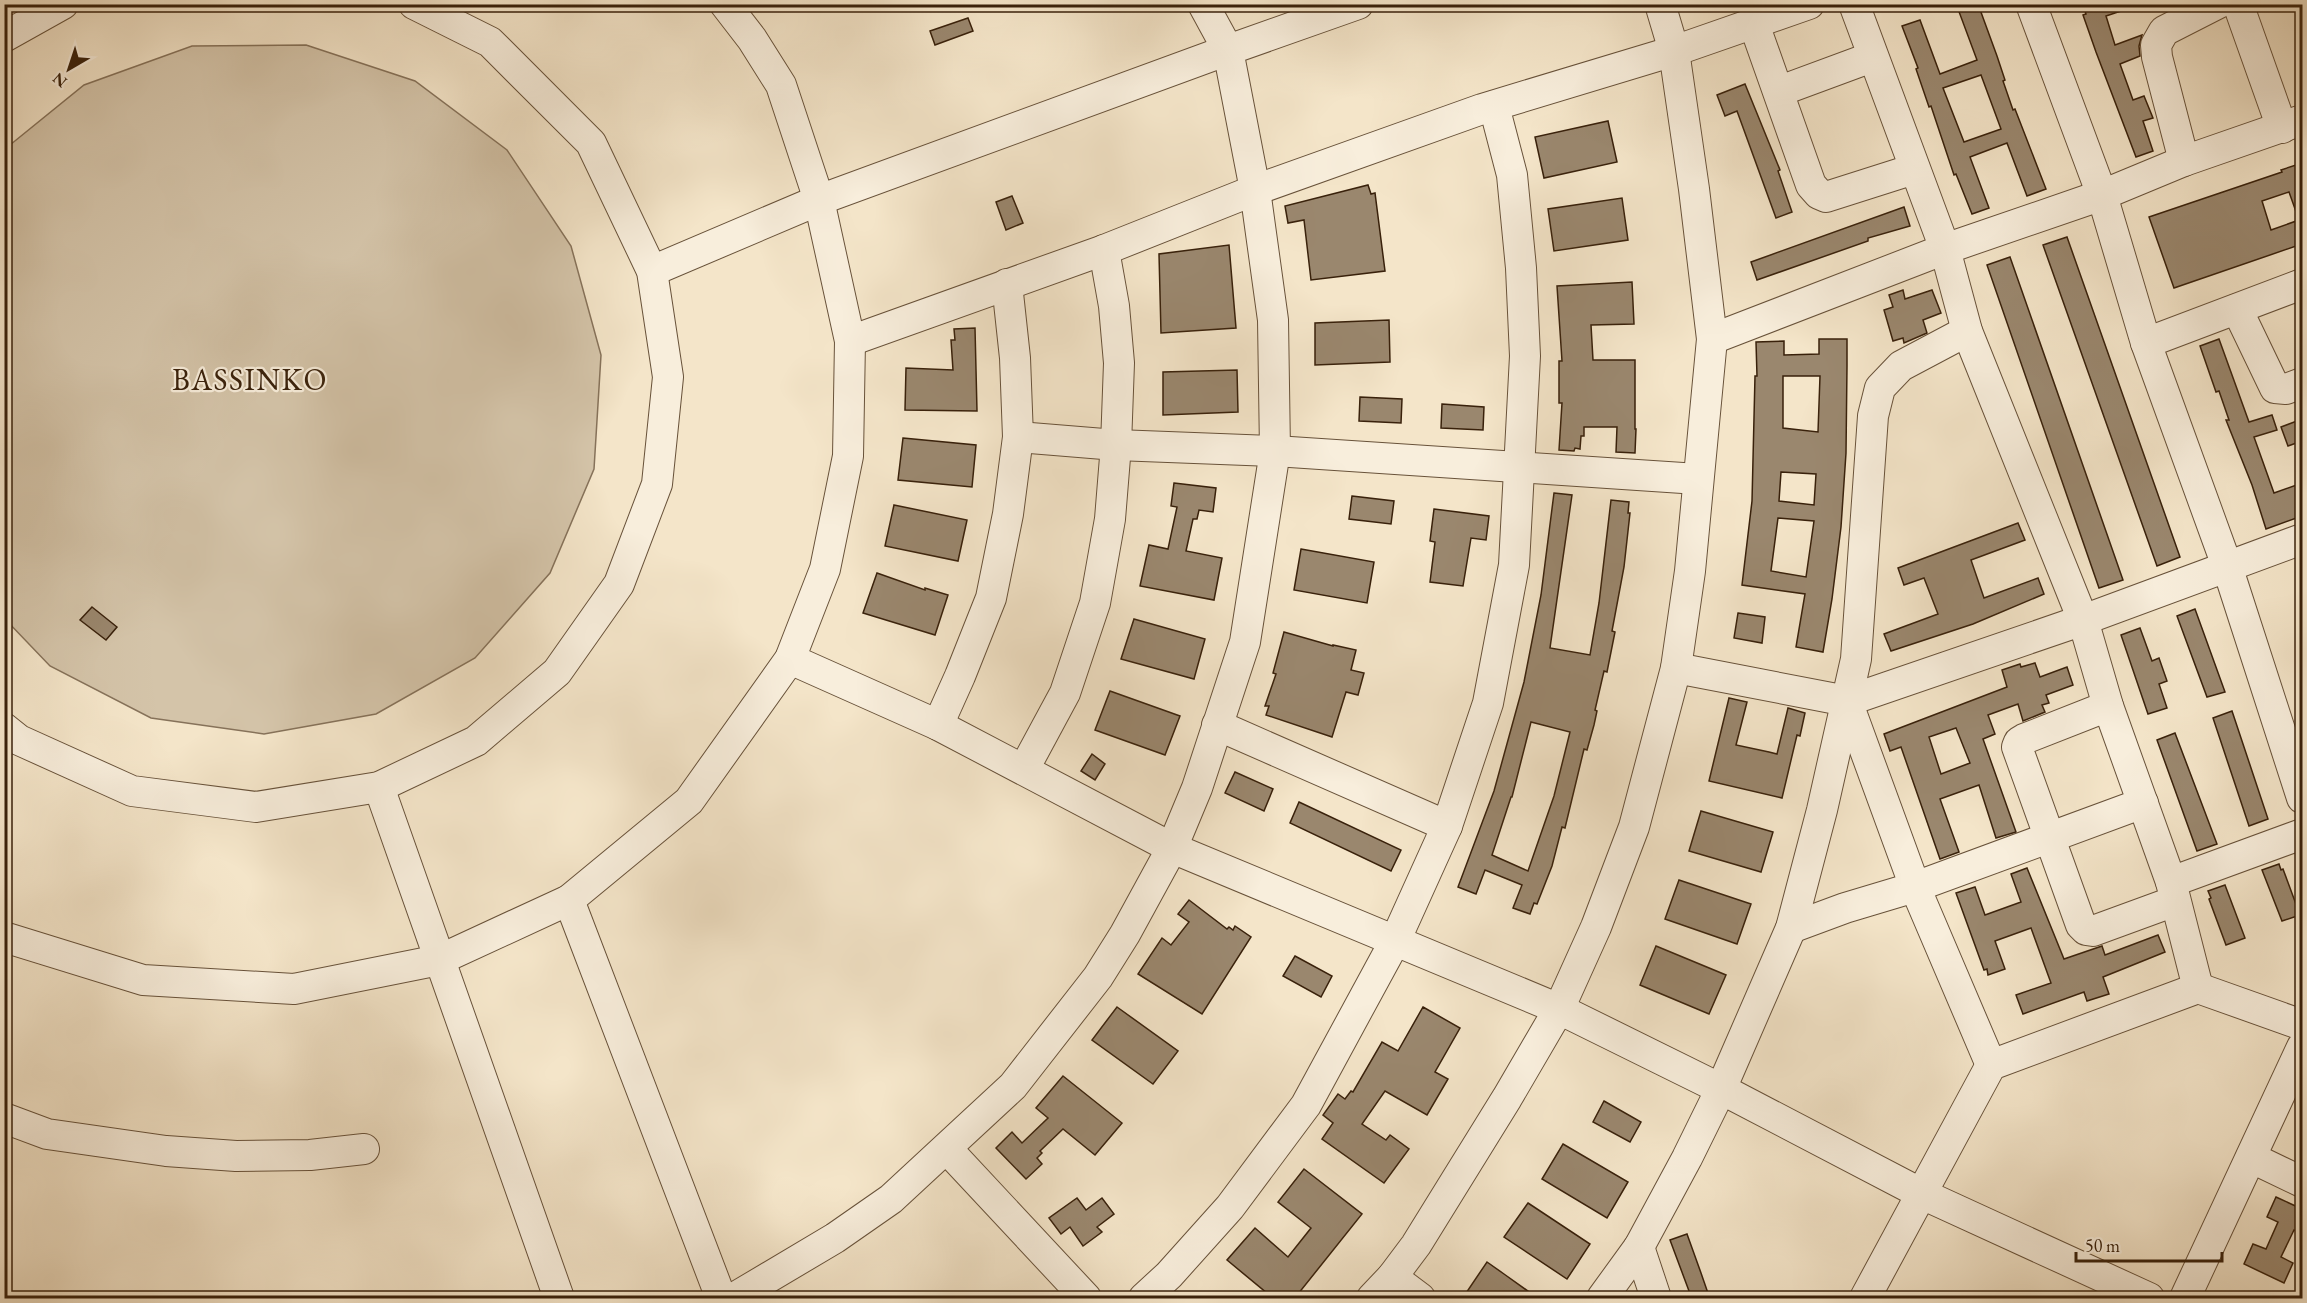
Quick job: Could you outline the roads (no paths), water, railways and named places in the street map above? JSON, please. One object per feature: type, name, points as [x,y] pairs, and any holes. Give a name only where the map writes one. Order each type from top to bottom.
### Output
[{"type":"street","points":[[4,37],[63,4]]},
{"type":"street","points":[[4,728],[19,740],[132,791],[256,807],[379,786],[476,741],[557,672],[619,584],[657,484],[668,377],[652,271],[591,143],[490,42],[414,4]]},
{"type":"street","points":[[4,937],[142,980],[294,989],[439,960],[569,900],[689,801],[790,659],[825,569],[848,456],[850,341],[819,200],[781,85],[753,39],[725,4]]},
{"type":"street","points":[[734,1299],[835,1238],[891,1199],[1013,1086],[1098,977],[1172,848],[1197,788],[1245,642],[1275,451],[1273,320],[1255,190],[1228,50],[1203,4]]},
{"type":"street","points":[[652,271],[819,200],[1358,4]]},
{"type":"street","points":[[1420,1299],[1382,1288],[1416,1245],[1559,1009],[1596,927],[1634,828],[1676,668],[1690,571],[1712,339],[1674,51],[1660,4]]},
{"type":"street","points":[[850,341],[1104,250],[1255,190],[1494,106],[1674,51],[1809,4]]},
{"type":"street","points":[[1854,4],[1945,249],[1966,331],[2083,620],[2108,706],[2173,891],[2198,987]]},
{"type":"street","points":[[2031,4],[2102,195],[2146,343],[2227,566],[2302,798]]},
{"type":"street","points":[[2184,161],[2157,57],[2156,45],[2164,31],[2217,4]]},
{"type":"street","points":[[1712,339],[1945,249],[2102,195],[2184,161],[2292,124],[2238,4]]},
{"type":"street","points":[[1754,24],[1780,91],[1811,185],[1819,194],[1826,197],[1914,169]]},
{"type":"street","points":[[1780,91],[1872,57]]},
{"type":"street","points":[[1144,1299],[1169,1275],[1230,1207],[1301,1113],[1330,1063],[1395,941],[1447,826],[1488,703],[1514,565],[1525,356],[1521,268],[1512,176],[1494,106]]},
{"type":"street","points":[[1024,769],[1065,693],[1095,603],[1110,519],[1119,363],[1114,306],[1104,250]]},
{"type":"street","points":[[938,725],[991,598],[1008,514],[1018,437],[1015,358],[1007,284]]},
{"type":"street","points":[[2146,343],[2302,284]]},
{"type":"street","points":[[2237,309],[2276,388],[2286,389],[2302,383]]},
{"type":"street","points":[[1602,1299],[1639,1247],[1721,1089],[1791,928],[1822,810],[1856,659],[1873,416],[1880,388],[1901,366],[1966,331]]},
{"type":"street","points":[[1018,437],[1116,445],[1275,451],[1698,479]]},
{"type":"street","points":[[1676,668],[1847,701],[2083,620],[2302,539]]},
{"type":"street","points":[[790,659],[938,725],[1172,848],[1559,1009],[1721,1089],[1922,1194],[2149,1299]]},
{"type":"street","points":[[1847,701],[1915,887],[1991,1065]]},
{"type":"street","points":[[2108,706],[2019,742],[2017,747],[2081,925],[2086,930],[2093,931],[2173,891],[2302,834]]},
{"type":"street","points":[[1217,725],[1447,826]]},
{"type":"street","points":[[379,786],[559,1299]]},
{"type":"street","points":[[1791,928],[1845,908],[1915,887],[2143,803]]},
{"type":"street","points":[[569,900],[721,1299]]},
{"type":"street","points":[[1865,1299],[1991,1065],[2198,987],[2302,1025]]},
{"type":"street","points":[[2185,1299],[2302,1047]]},
{"type":"street","points":[[4,1118],[47,1134],[166,1151],[247,1156],[310,1155],[364,1149]]},
{"type":"street","points":[[947,1149],[1086,1299]]},
{"type":"street","points":[[2252,1158],[2302,1182]]},
{"type":"street","points":[[1639,1247],[1656,1299]]},
{"type":"district","name":"BASSINKO","points":[[250,380]]}]
